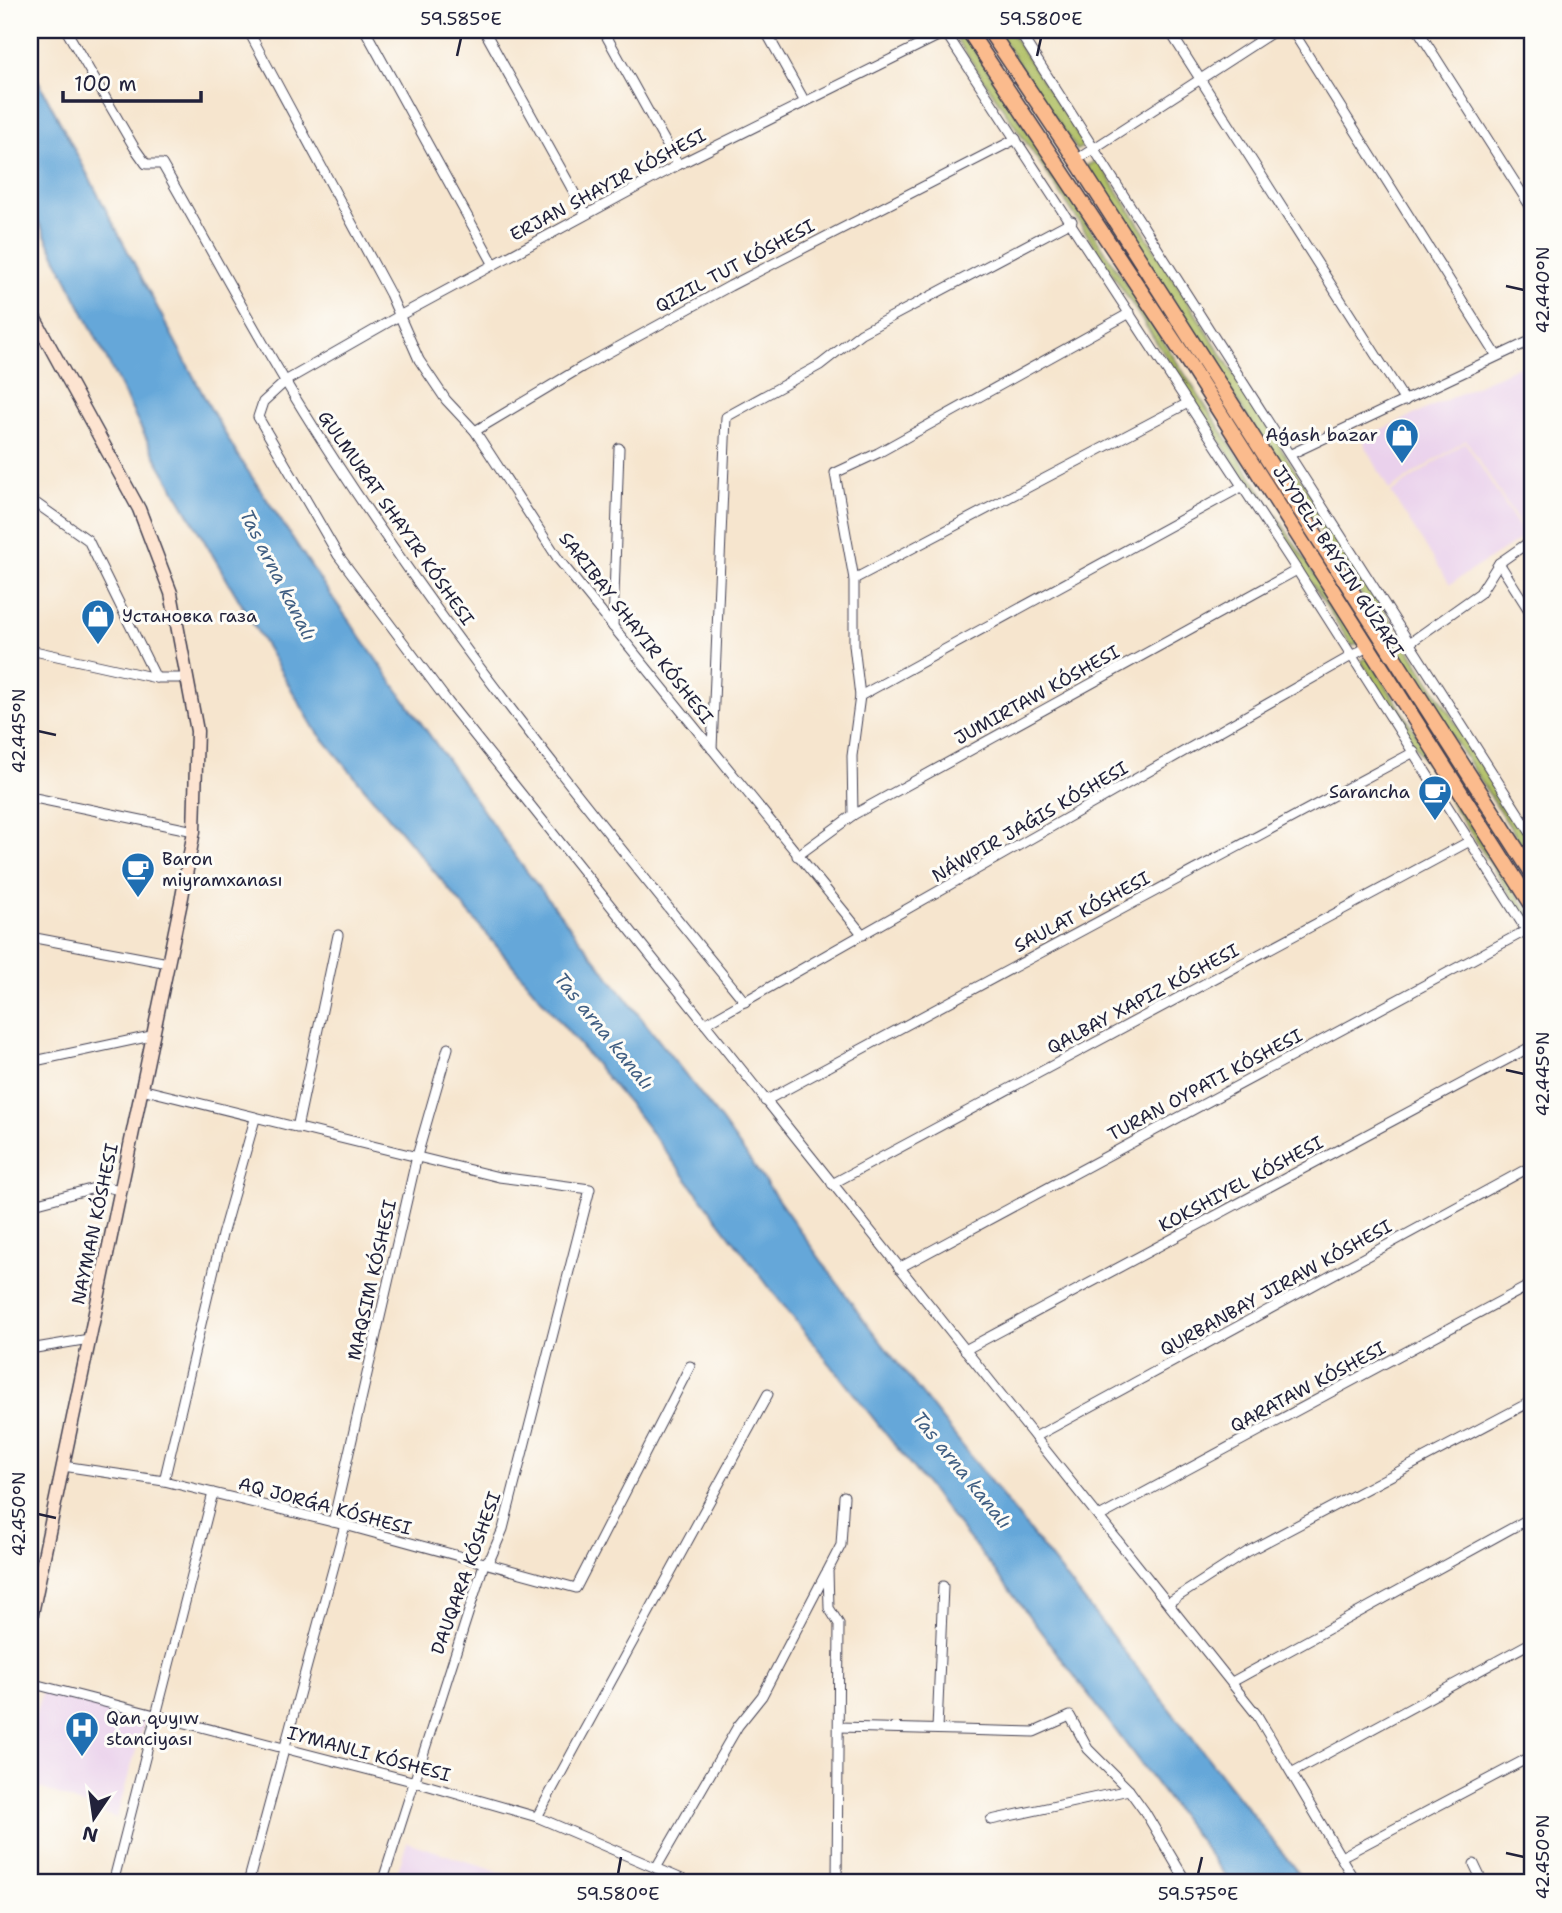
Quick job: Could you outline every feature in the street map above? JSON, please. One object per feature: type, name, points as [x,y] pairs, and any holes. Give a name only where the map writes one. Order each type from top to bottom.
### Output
[{"type":"main road","points":[[968,30],[1188,362],[1532,905]]},
{"type":"main road","points":[[989,30],[1076,160],[1532,873]]},
{"type":"main road","name":"NAYMAN KÓSHESI","points":[[30,310],[139,509],[171,593],[197,731],[194,831],[63,1466],[33,1591],[30,1623]]},
{"type":"street","points":[[66,30],[146,164],[162,164],[303,411],[456,634],[585,806],[745,1002]]},
{"type":"street","points":[[248,30],[399,316],[419,360],[446,400],[475,430],[559,560],[863,934]]},
{"type":"street","points":[[365,30],[493,263]]},
{"type":"street","points":[[484,30],[586,214]]},
{"type":"street","points":[[603,30],[678,165]]},
{"type":"street","points":[[765,30],[805,102]]},
{"type":"street","points":[[1018,30],[1532,835]]},
{"type":"street","points":[[1169,30],[1405,401]]},
{"type":"street","points":[[1076,160],[1276,30]]},
{"type":"street","points":[[1292,30],[1497,356]]},
{"type":"street","points":[[1418,30],[1532,209]]},
{"type":"street","points":[[1356,1883],[1274,1738],[503,773],[338,555],[258,417],[263,402],[287,380],[493,263],[678,165],[947,31],[1243,486],[1532,939]]},
{"type":"street","points":[[475,430],[582,367],[730,286],[1016,139]]},
{"type":"street","points":[[712,749],[726,416],[820,365],[861,333],[1072,221]]},
{"type":"street","points":[[853,815],[852,756],[860,696],[854,645],[854,579],[835,473],[878,453],[1130,313]]},
{"type":"street","points":[[1291,454],[1532,340]]},
{"type":"street","points":[[854,579],[1188,403]]},
{"type":"street","points":[[613,627],[619,448]]},
{"type":"street","points":[[860,696],[1243,486]]},
{"type":"street","points":[[32,499],[88,540],[156,678]]},
{"type":"street","points":[[1411,642],[1480,593],[1499,563],[1532,540]]},
{"type":"street","points":[[1499,563],[1532,615]]},
{"type":"street","points":[[797,856],[853,815],[1297,570]]},
{"type":"street","points":[[705,1024],[1369,646]]},
{"type":"street","points":[[30,650],[156,678],[187,678]]},
{"type":"street","name":"SAULAT KÓSHESI","points":[[765,1101],[1414,752]]},
{"type":"street","points":[[30,797],[194,831]]},
{"type":"street","points":[[832,1184],[1470,841]]},
{"type":"street","points":[[899,1268],[1527,930]]},
{"type":"street","points":[[297,1128],[338,935]]},
{"type":"street","points":[[30,937],[168,963]]},
{"type":"street","points":[[30,1062],[151,1035]]},
{"type":"street","name":"KOKSHIYEL KÓSHESI","points":[[965,1350],[1532,1046]]},
{"type":"street","points":[[332,1522],[417,1156],[448,1048]]},
{"type":"street","points":[[141,1089],[255,1119],[417,1156]]},
{"type":"street","points":[[164,1481],[222,1235],[255,1119]]},
{"type":"street","name":"DAUQARA KÓSHESI","points":[[382,1883],[412,1781],[484,1564],[491,1557],[503,1528],[590,1189],[499,1177],[417,1156]]},
{"type":"street","points":[[1035,1437],[1532,1166]]},
{"type":"street","points":[[30,1205],[102,1186],[120,1190]]},
{"type":"street","name":"QARATAW KÓSHESI","points":[[1099,1517],[1532,1284]]},
{"type":"street","points":[[30,1349],[89,1339]]},
{"type":"street","name":"AQ JORǴA KÓSHESI","points":[[63,1466],[164,1481],[345,1525],[576,1588],[690,1366]]},
{"type":"street","points":[[537,1816],[768,1394]]},
{"type":"street","points":[[1168,1603],[1247,1552],[1532,1401]]},
{"type":"street","points":[[113,1883],[213,1493]]},
{"type":"street","points":[[656,1868],[738,1727],[762,1696],[841,1545],[844,1496]]},
{"type":"street","points":[[1231,1682],[1532,1517]]},
{"type":"street","points":[[248,1883],[345,1525]]},
{"type":"street","points":[[828,1570],[829,1608],[839,1624],[836,1883]]},
{"type":"street","points":[[937,1729],[943,1586]]},
{"type":"street","points":[[1293,1772],[1532,1642]]},
{"type":"street","points":[[30,1683],[412,1781],[537,1816],[691,1883]]},
{"type":"street","points":[[839,1727],[1034,1732],[1070,1716],[1088,1749],[1129,1790],[1146,1812],[1187,1883]]},
{"type":"street","points":[[1341,1857],[1532,1756]]},
{"type":"street","points":[[991,1820],[1129,1790]]},
{"type":"street","points":[[1474,1864],[1483,1883]]},
{"type":"shaded area","name":"Aǵash bazar","points":[[1532,360],[1532,529],[1526,534],[1466,440],[1389,490],[1362,439]]},
{"type":"shaded area","points":[[1465,442],[1525,536],[1450,584],[1391,493]]},
{"type":"shaded area","name":"Qan quyıw stanciyası","points":[[42,1692],[145,1720],[116,1818],[30,1784],[30,1732]]},
{"type":"shaded area","points":[[407,1842],[533,1883],[394,1883]]},
{"type":"green space","points":[[996,30],[1009,30],[1085,145],[1077,150]]},
{"type":"green space","points":[[964,34],[1359,643],[1352,646],[1067,203],[957,40]]},
{"type":"green space","points":[[1098,160],[1532,843],[1532,861],[1086,166]]},
{"type":"green space","points":[[1368,657],[1532,918],[1532,929],[1361,661]]},
{"type":"water","name":"Tas arna kanalı","points":[[30,65],[208,404],[238,456],[323,584],[520,863],[721,1120],[863,1319],[1306,1883],[1231,1883],[995,1571],[776,1296],[634,1110],[314,728],[157,460],[30,205]]},
{"type":"place","name":"Aǵash bazar","points":[[1402,465]]},
{"type":"place","name":"Установка газа","points":[[98,646]]},
{"type":"place","name":"Sarancha","points":[[1435,822]]},
{"type":"place","name":"Baron miyramxanası","points":[[138,899]]},
{"type":"place","name":"Qan quyıw stanciyası","points":[[82,1758]]}]
